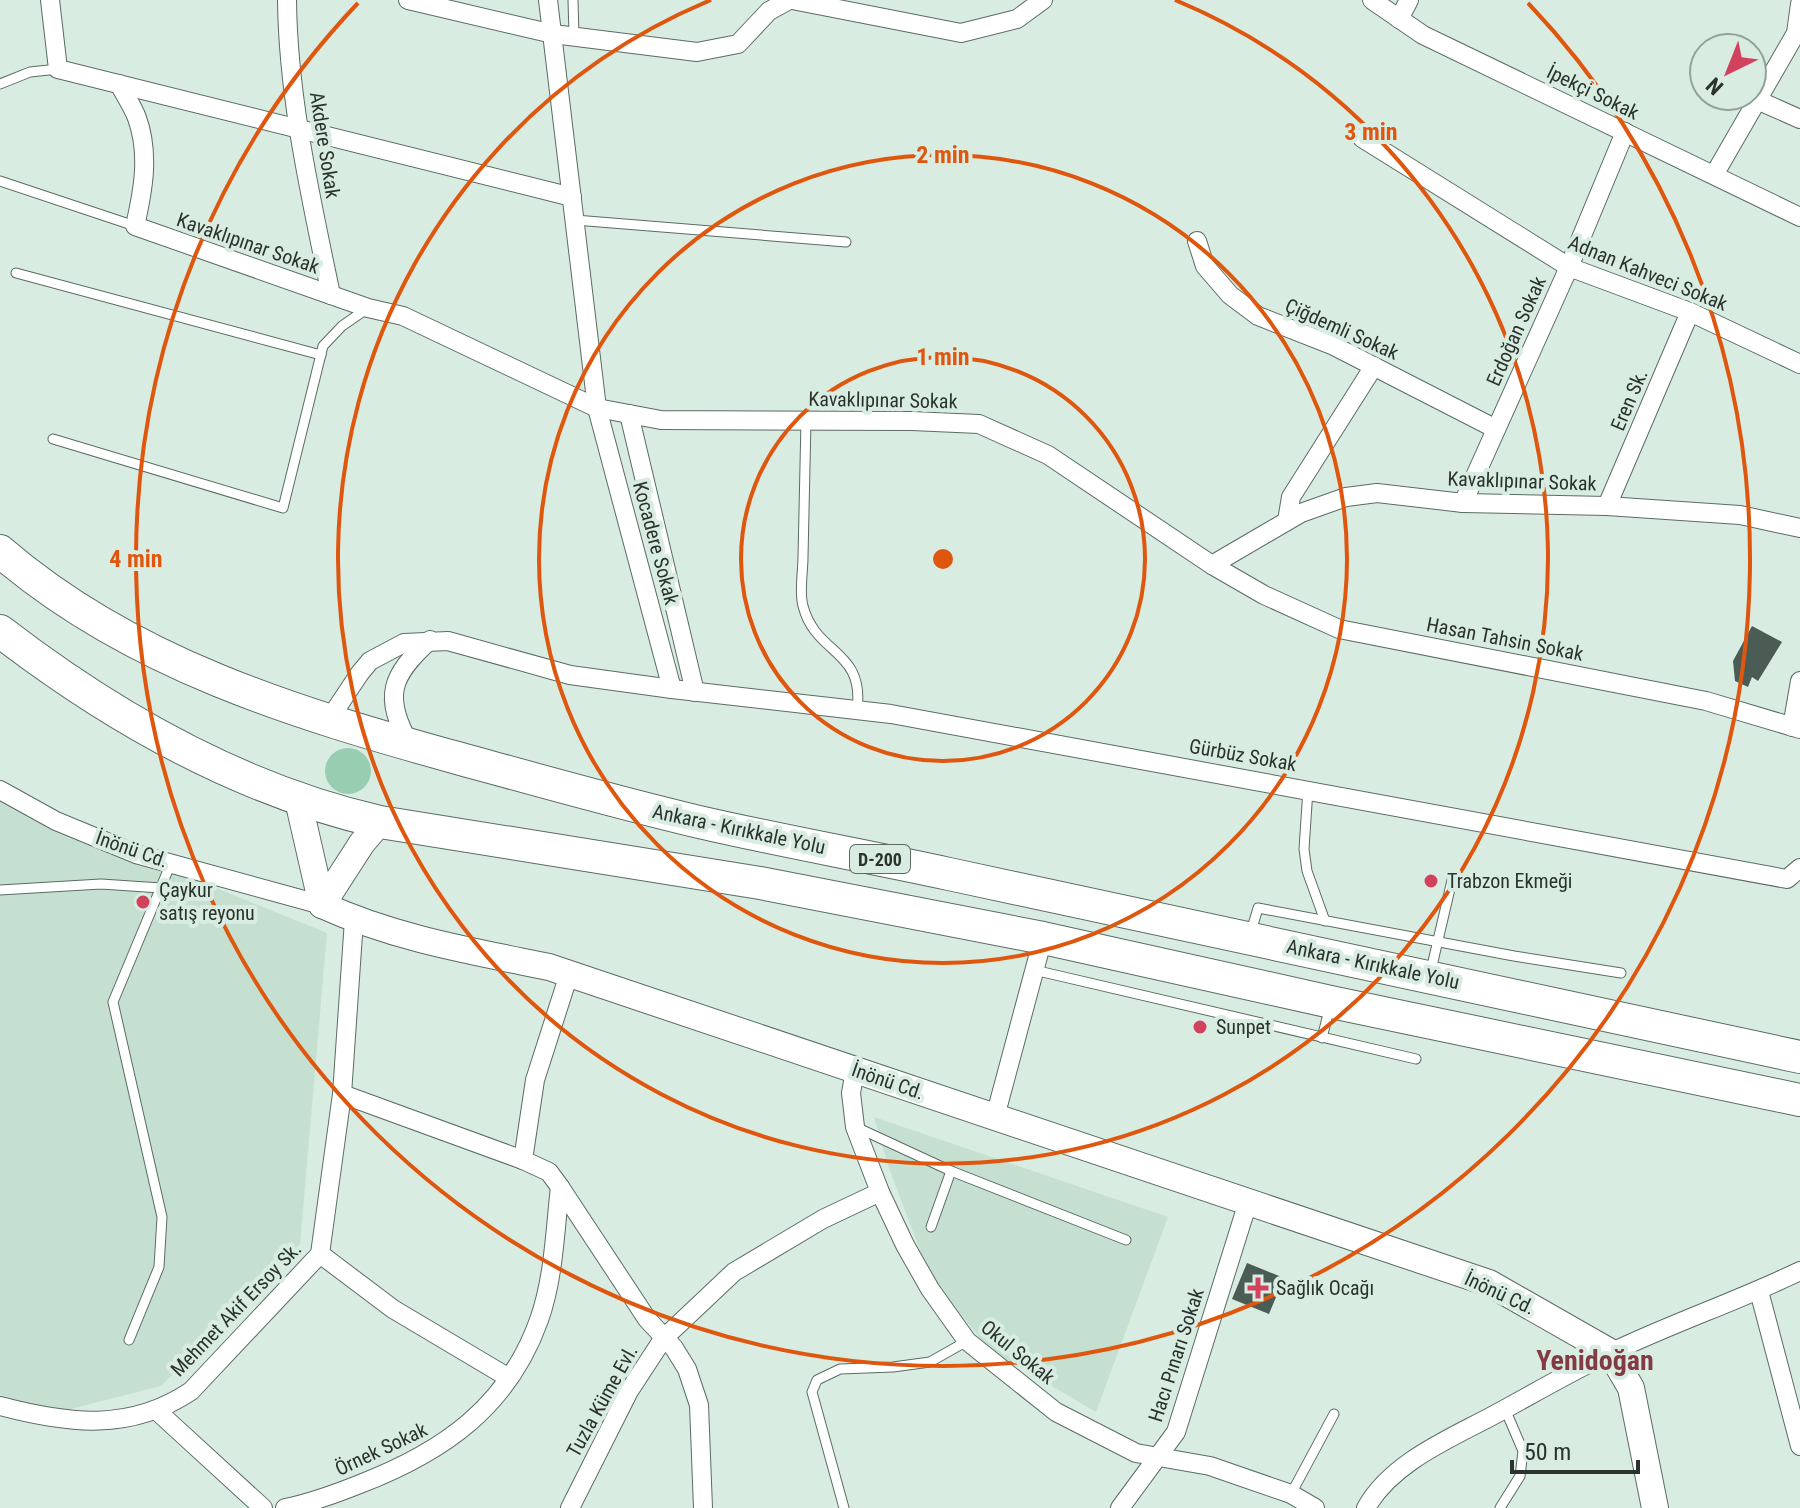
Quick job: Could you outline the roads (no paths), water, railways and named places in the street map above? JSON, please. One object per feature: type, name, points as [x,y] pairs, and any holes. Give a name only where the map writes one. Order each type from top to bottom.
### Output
[{"type":"highway","name":"Ankara - Kırıkkale Yolu","points":[[0,551],[62,599],[107,627],[229,685],[328,721],[410,745],[704,823],[1800,1057]]},
{"type":"highway","name":"D-200","points":[[0,631],[96,701],[162,738],[298,800],[380,822],[760,883],[1043,938],[1800,1100]]},
{"type":"street","points":[[50,0],[58,69],[572,197]]},
{"type":"street","name":"Akdere Sokak","points":[[287,0],[287,33],[299,129],[331,295]]},
{"type":"street","points":[[408,0],[553,34],[697,52],[738,44],[769,11],[791,0],[961,33],[1017,19],[1043,0]]},
{"type":"street","name":"Kocadere Sokak","points":[[548,0],[597,408],[672,689]]},
{"type":"street","name":"İpekçi Sokak","points":[[1372,0],[1423,35],[1800,217]]},
{"type":"street","points":[[1399,19],[1409,0]]},
{"type":"street","points":[[1768,81],[1796,33],[1800,4]]},
{"type":"street","points":[[119,84],[137,118],[145,159],[143,193],[135,226]]},
{"type":"street","points":[[1768,105],[1800,119]]},
{"type":"street","points":[[1714,175],[1750,112]]},
{"type":"street","name":"Erdoğan Sokak","points":[[1463,503],[1569,267],[1625,132]]},
{"type":"street","name":"Adnan Kahveci Sokak","points":[[1362,138],[1569,267],[1690,312],[1800,364]]},
{"type":"street","name":"Kavaklıpınar Sokak","points":[[135,226],[368,308],[403,316],[597,408],[661,420],[979,424],[1048,455],[1212,565],[1301,513],[1331,502],[1377,493],[1463,503],[1607,506],[1740,515],[1800,528]]},
{"type":"street","name":"Çiğdemli Sokak","points":[[1197,241],[1205,266],[1230,295],[1258,316],[1334,346],[1496,429]]},
{"type":"street","name":"Eren Sk.","points":[[1607,506],[1690,312]]},
{"type":"street","points":[[1287,521],[1291,497],[1374,366]]},
{"type":"street","name":"Kocadere Sokak","points":[[629,414],[695,692]]},
{"type":"street","name":"Hasan Tahsin Sokak","points":[[1212,565],[1264,595],[1339,629],[1706,701],[1796,728]]},
{"type":"street","points":[[410,745],[396,716],[394,689],[398,674],[408,660],[430,640]]},
{"type":"street","name":"Gürbüz Sokak","points":[[328,721],[370,661],[404,643],[448,641],[570,675],[891,714],[1787,879],[1800,868]]},
{"type":"street","points":[[1796,728],[1800,681]]},
{"type":"street","name":"İnönü Cd.","points":[[0,790],[56,821],[136,854],[322,905],[354,920],[407,938],[549,967],[1489,1283],[1610,1352]]},
{"type":"street","points":[[298,800],[322,905]]},
{"type":"street","points":[[322,905],[362,843],[380,822]]},
{"type":"street","name":"Mehmet Akif Ersoy Sk.","points":[[0,1406],[33,1415],[87,1423],[120,1420],[168,1407],[191,1391],[320,1254],[342,1094],[354,920]]},
{"type":"street","points":[[995,1117],[1043,938]]},
{"type":"street","points":[[523,1160],[535,1080],[569,974]]},
{"type":"street","name":"Okul Sokak","points":[[855,1070],[851,1093],[855,1127],[880,1192],[930,1289],[967,1341],[1056,1412],[1136,1453],[1210,1466],[1291,1494],[1315,1508]]},
{"type":"street","points":[[342,1094],[549,1172],[647,1319],[674,1348],[687,1369],[699,1405],[703,1508]]},
{"type":"street","name":"Örnek Sokak","points":[[285,1508],[311,1504],[376,1478],[442,1446],[481,1413],[520,1364],[540,1318],[551,1268],[560,1187]]},
{"type":"street","name":"Tuzla Küme Evl.","points":[[570,1508],[629,1391],[663,1339],[734,1272],[823,1219],[880,1192]]},
{"type":"street","name":"Hacı Pınarı Sokak","points":[[1120,1508],[1176,1432],[1248,1202]]},
{"type":"street","points":[[320,1254],[393,1309],[509,1378]]},
{"type":"street","points":[[1366,1508],[1374,1495],[1409,1463],[1505,1409],[1610,1352],[1800,1271]]},
{"type":"street","points":[[1759,1291],[1800,1446]]},
{"type":"street","points":[[1610,1352],[1631,1388],[1655,1508]]},
{"type":"street","points":[[156,1410],[263,1508]]},
{"type":"lane","points":[[573,0],[574,36]]},
{"type":"lane","points":[[0,84],[30,72],[58,69]]},
{"type":"lane","points":[[0,181],[135,226]]},
{"type":"lane","points":[[575,220],[846,242]]},
{"type":"lane","points":[[16,273],[321,355]]},
{"type":"lane","points":[[53,439],[283,508],[323,346],[342,326],[368,308]]},
{"type":"lane","points":[[806,420],[802,604],[815,634],[841,656],[856,676],[859,691],[857,710]]},
{"type":"lane","points":[[1308,789],[1305,860],[1325,921]]},
{"type":"lane","points":[[129,1340],[159,1267],[162,1217],[113,1002],[171,863]]},
{"type":"lane","points":[[1430,976],[1453,876]]},
{"type":"lane","points":[[0,890],[101,884],[161,888]]},
{"type":"lane","points":[[1249,938],[1258,908],[1621,973]]},
{"type":"lane","points":[[1034,970],[1416,1059]]},
{"type":"lane","points":[[1322,1038],[1331,1002]]},
{"type":"lane","points":[[855,1127],[951,1171],[1126,1240]]},
{"type":"lane","points":[[931,1227],[951,1171]]},
{"type":"lane","points":[[844,1508],[812,1392],[817,1380],[840,1369],[930,1362],[967,1341]]},
{"type":"lane","points":[[1500,1508],[1520,1476],[1523,1451],[1505,1409]]},
{"type":"lane","points":[[1291,1494],[1334,1414]]},
{"type":"place","name":"Trabzon Ekmeği","points":[[1431,881]]},
{"type":"place","name":"Çaykur satış reyonu","points":[[143,902]]},
{"type":"place","name":"Sunpet","points":[[1200,1027]]},
{"type":"place","name":"Sağlık Ocağı","points":[[1258,1288]]},
{"type":"district","name":"Yenidoğan","points":[[1595,1360]]}]
